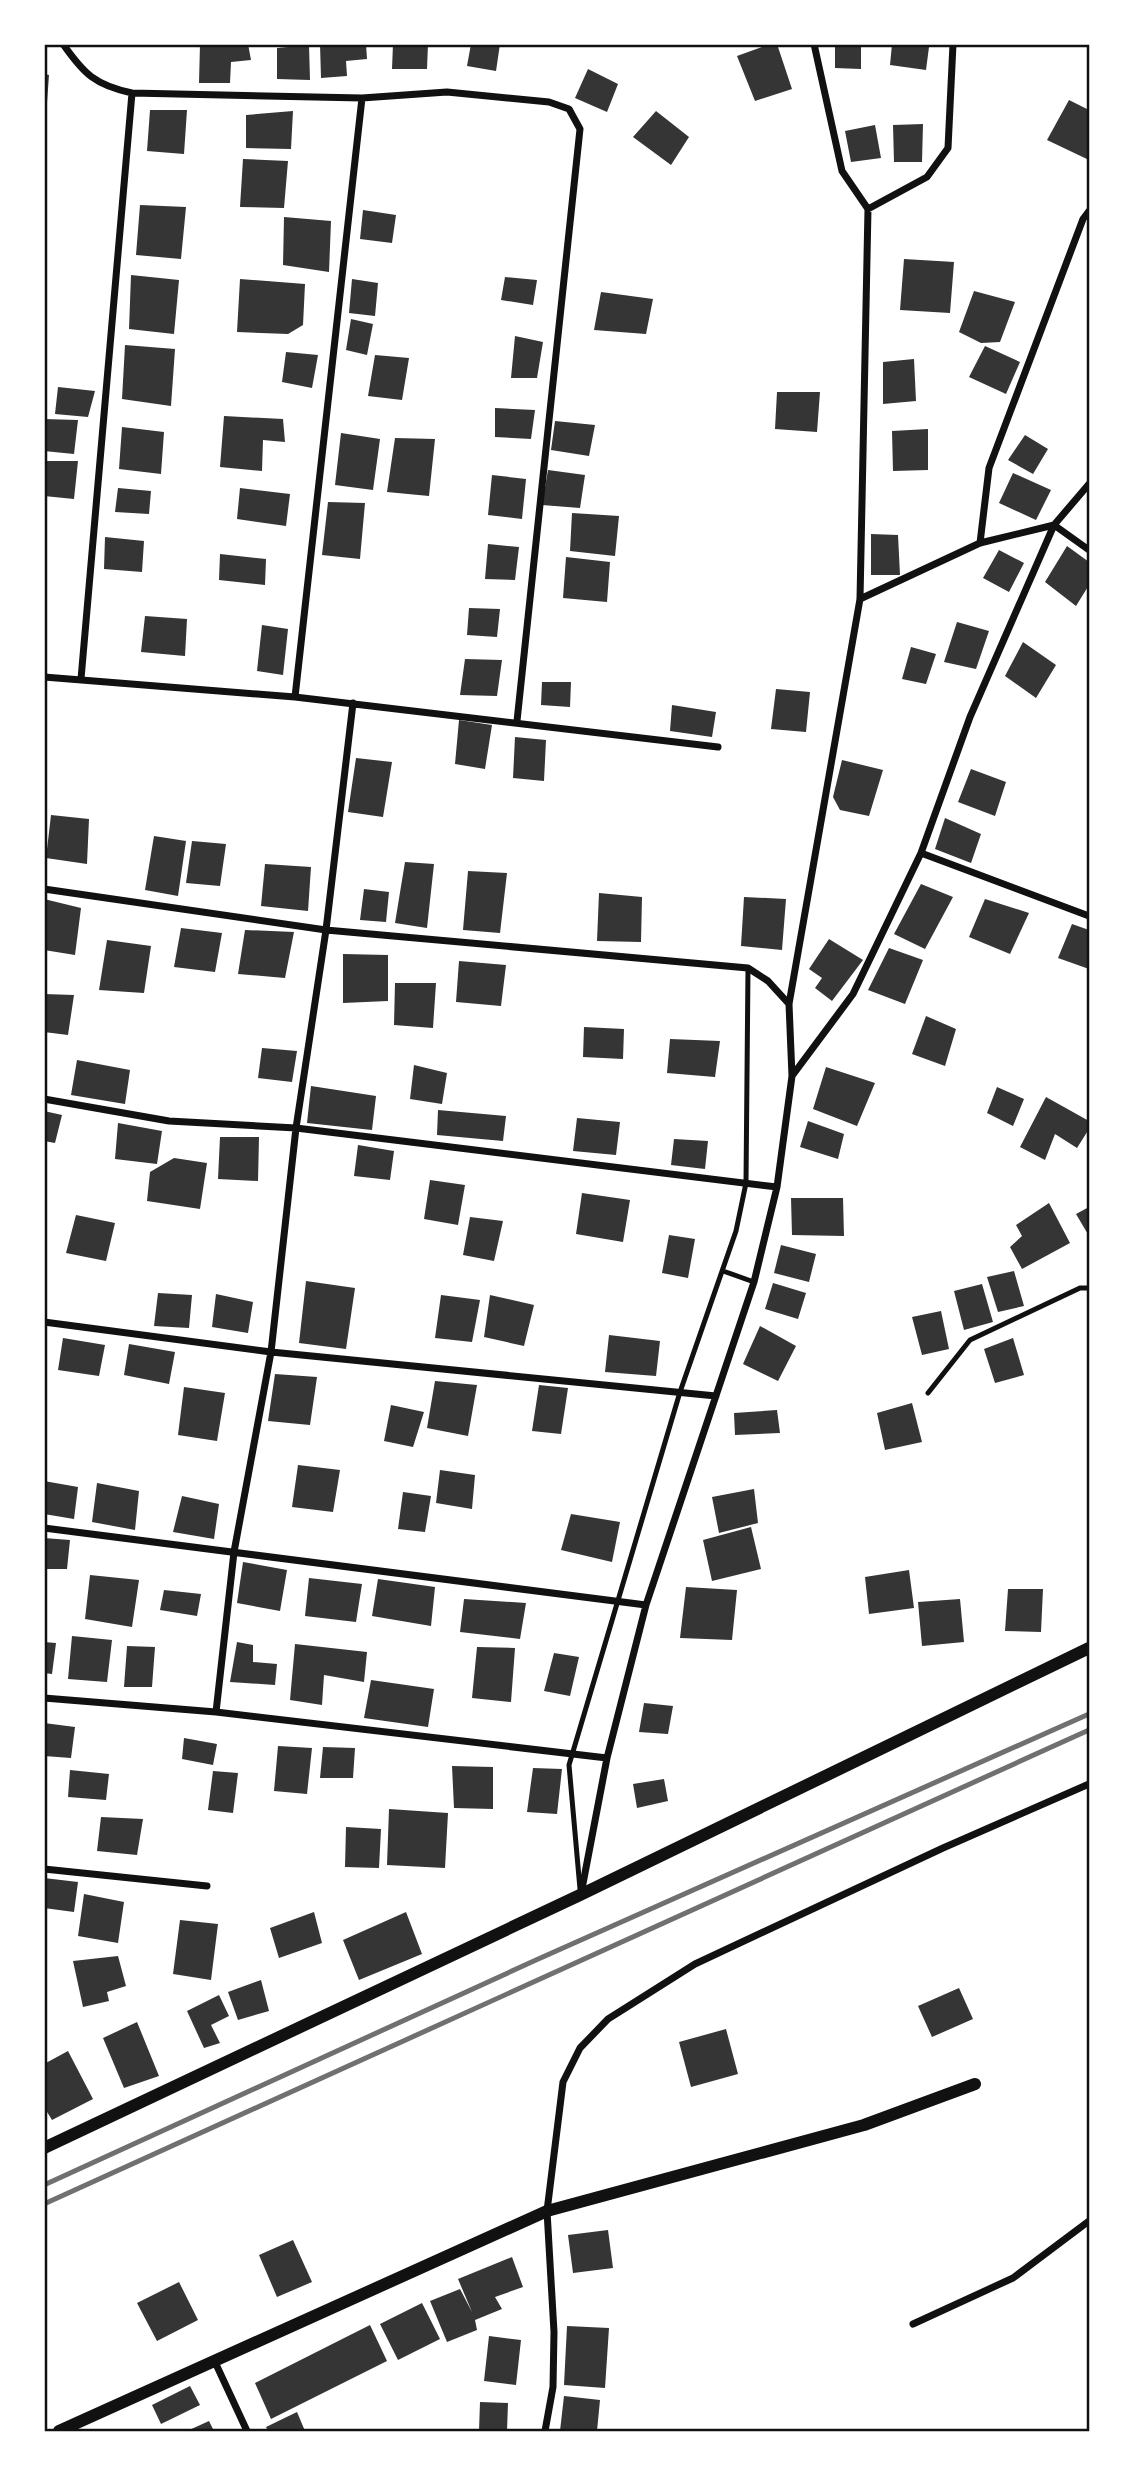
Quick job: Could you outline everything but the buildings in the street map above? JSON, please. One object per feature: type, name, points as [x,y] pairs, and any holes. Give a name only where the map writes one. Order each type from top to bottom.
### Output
[{"type":"street","points":[[63,44],[84,73],[108,88],[132,93],[362,98],[447,92],[549,102],[569,109],[580,129],[516,721]]},
{"type":"street","points":[[580,1895],[607,1758],[646,1605],[754,1282],[776,1187],[792,1076],[789,1004],[860,599],[868,209],[842,171],[814,44]]},
{"type":"street","points":[[868,209],[928,177],[947,148],[953,44]]},
{"type":"street","points":[[81,679],[132,93]]},
{"type":"street","points":[[295,697],[362,98]]},
{"type":"street","points":[[980,543],[989,468],[1083,219],[1089,211]]},
{"type":"street","points":[[792,1076],[853,994],[920,853],[970,717],[1054,525],[1089,484]]},
{"type":"street","points":[[860,599],[980,543],[1054,525],[1089,550]]},
{"type":"street","points":[[44,677],[353,703],[718,747]]},
{"type":"street","points":[[216,1712],[234,1552],[271,1352],[296,1128],[326,930],[353,703]]},
{"type":"street","points":[[920,853],[1089,916]]},
{"type":"street","points":[[44,889],[326,930],[748,968],[768,981],[789,1004]]},
{"type":"street","points":[[44,1099],[169,1121],[296,1128],[776,1187]]},
{"type":"street","points":[[44,1322],[271,1352],[716,1396]]},
{"type":"street","points":[[44,1528],[646,1605]]},
{"type":"street","points":[[44,2148],[580,1895],[1089,1648]]},
{"type":"street","points":[[44,1698],[216,1712],[607,1758]]},
{"type":"street","points":[[545,2431],[553,2387],[555,2332],[547,2211],[564,2082],[580,2048],[608,2019],[695,1964],[943,1848],[1089,1784]]},
{"type":"street","points":[[44,1869],[207,1886]]},
{"type":"street","points":[[59,2431],[547,2211],[864,2125],[975,2084]]},
{"type":"street","points":[[914,2324],[1013,2278],[1089,2221]]},
{"type":"street","points":[[215,2362],[247,2431]]},
{"type":"lane","points":[[580,1895],[569,1765],[680,1392],[723,1271],[746,1183],[748,968]]},
{"type":"lane","points":[[723,1271],[754,1282]]},
{"type":"lane","points":[[928,1393],[970,1340],[1080,1288],[1089,1287]]},
{"type":"railway","points":[[44,2185],[536,1960],[1089,1714]]},
{"type":"railway","points":[[44,2204],[1089,1730]]}]
